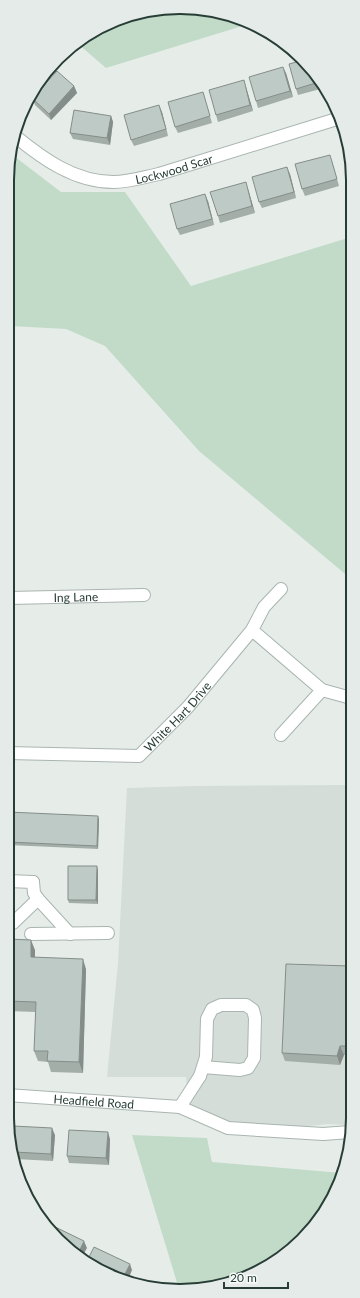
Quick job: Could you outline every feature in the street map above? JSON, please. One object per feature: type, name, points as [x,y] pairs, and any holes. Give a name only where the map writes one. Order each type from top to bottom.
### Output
[{"type":"street","name":"Lockwood Scar","points":[[19,139],[43,158],[65,171],[90,179],[113,182],[159,174],[334,120]]},
{"type":"street","name":"White Hart Drive","points":[[14,753],[139,756],[188,707],[252,630],[264,607],[281,589]]},
{"type":"street","name":"Ing Lane","points":[[14,598],[144,595]]},
{"type":"street","points":[[252,630],[322,690],[346,697]]},
{"type":"street","points":[[281,735],[322,690]]},
{"type":"street","points":[[14,881],[33,882],[34,893],[38,899],[70,934]]},
{"type":"street","points":[[14,922],[38,899]]},
{"type":"street","points":[[31,934],[108,934]]},
{"type":"street","points":[[180,1107],[202,1072],[206,1057],[207,1019],[212,1009],[221,1005],[246,1005],[253,1010],[255,1018],[254,1058],[248,1068],[240,1070],[202,1072]]},
{"type":"street","name":"Headfield Road","points":[[14,1095],[180,1107],[228,1128],[323,1134],[346,1132]]},
{"type":"shaded area","points":[[346,785],[346,1125],[327,1124],[270,1130],[189,1119],[186,1077],[107,1077],[118,963],[127,788]]},
{"type":"green space","points":[[191,14],[212,17],[242,26],[106,68],[81,47],[97,36],[127,23],[158,15]]},
{"type":"green space","points":[[15,157],[61,192],[125,192],[191,286],[346,239],[346,575],[199,451],[105,346],[66,329],[14,326]]},
{"type":"green space","points":[[132,1135],[207,1138],[212,1162],[336,1173],[324,1201],[312,1219],[281,1250],[263,1262],[233,1275],[202,1283],[177,1284]]},
{"type":"building","points":[[296,62],[315,83],[296,89],[289,64]]},
{"type":"building","points":[[283,67],[290,91],[256,101],[249,77]]},
{"type":"building","points":[[57,71],[74,86],[49,114],[34,100],[44,85]]},
{"type":"building","points":[[244,80],[250,105],[216,115],[209,90]]},
{"type":"building","points":[[203,92],[210,116],[175,127],[168,102]]},
{"type":"building","points":[[159,105],[166,129],[131,140],[124,115]]},
{"type":"building","points":[[74,110],[111,116],[107,138],[70,133]]},
{"type":"building","points":[[330,155],[337,179],[302,189],[295,164]]},
{"type":"building","points":[[287,167],[294,192],[259,202],[252,177]]},
{"type":"building","points":[[246,182],[252,206],[218,216],[210,192]]},
{"type":"building","points":[[205,194],[212,219],[177,229],[170,204]]},
{"type":"building","points":[[14,812],[98,816],[97,846],[14,842]]},
{"type":"building","points":[[68,866],[97,866],[96,900],[68,900]]},
{"type":"building","points":[[14,939],[31,940],[31,957],[83,959],[79,1062],[47,1061],[48,1051],[34,1051],[36,1002],[14,1001]]},
{"type":"building","points":[[286,964],[346,966],[346,1046],[340,1046],[337,1056],[282,1053]]},
{"type":"building","points":[[14,1126],[52,1128],[51,1154],[18,1152]]},
{"type":"building","points":[[69,1130],[108,1132],[106,1158],[67,1156]]},
{"type":"building","points":[[55,1227],[84,1241],[80,1250]]},
{"type":"building","points":[[94,1247],[130,1264],[125,1274],[107,1267],[89,1257]]}]
